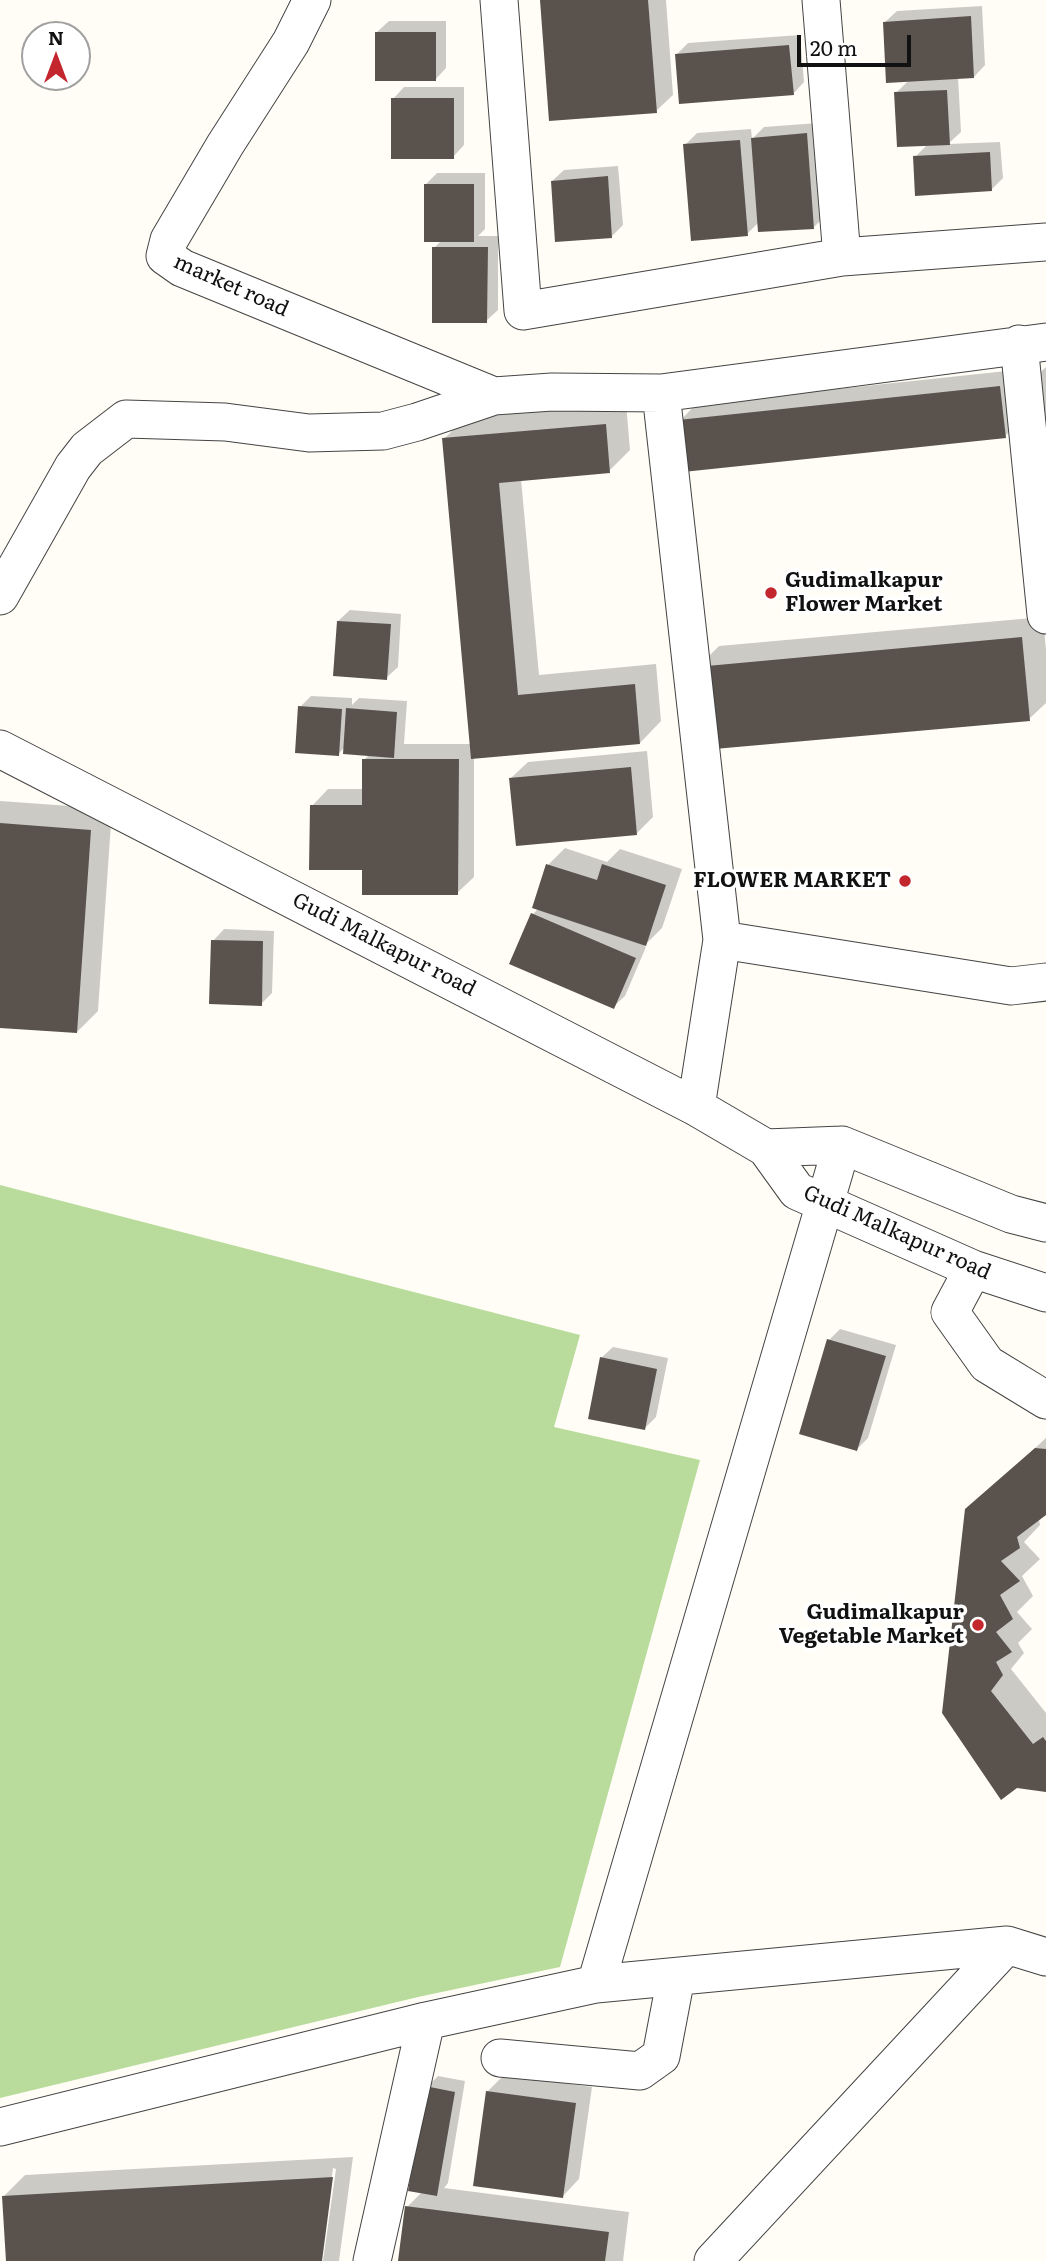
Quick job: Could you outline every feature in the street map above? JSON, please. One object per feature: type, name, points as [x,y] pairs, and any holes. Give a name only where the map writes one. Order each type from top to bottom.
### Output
[{"type":"street","name":"market road","points":[[312,0],[291,42],[225,145],[169,240],[164,256],[182,268],[494,396]]},
{"type":"street","points":[[499,0],[523,311],[842,257],[1046,242]]},
{"type":"street","points":[[821,0],[842,257]]},
{"type":"street","points":[[0,596],[73,467],[87,449],[126,419],[225,422],[309,433],[383,431],[494,396],[552,392],[661,393],[1032,343],[1046,615]]},
{"type":"street","points":[[661,393],[722,940],[696,1107]]},
{"type":"street","name":"Gudi Malkapur road","points":[[0,749],[696,1107],[766,1148],[797,1191],[972,1269],[1046,1293]]},
{"type":"street","points":[[722,940],[1011,985],[1046,982]]},
{"type":"street","points":[[766,1148],[842,1145],[1011,1214],[1046,1223]]},
{"type":"street","points":[[596,1984],[842,1145]]},
{"type":"street","points":[[972,1269],[950,1312],[987,1364],[1046,1400]]},
{"type":"street","points":[[713,2261],[1006,1945]]},
{"type":"street","points":[[0,2127],[426,2021],[596,1984],[1006,1945],[1046,1957]]},
{"type":"street","points":[[500,2058],[640,2071],[661,2056],[676,1977]]},
{"type":"street","points":[[372,2261],[426,2021]]},
{"type":"green space","points":[[0,1185],[580,1335],[554,1427],[700,1460],[560,1967],[418,1997],[0,2098]]},
{"type":"building","points":[[540,0],[648,0],[657,113],[549,121]]},
{"type":"building","points":[[971,16],[974,78],[886,83],[883,22]]},
{"type":"building","points":[[375,32],[436,32],[436,81],[375,81]]},
{"type":"building","points":[[789,45],[794,95],[679,104],[675,54]]},
{"type":"building","points":[[947,90],[950,145],[897,147],[894,92]]},
{"type":"building","points":[[391,98],[454,98],[454,159],[391,159]]},
{"type":"building","points":[[807,133],[814,229],[758,232],[751,138]]},
{"type":"building","points":[[740,140],[748,236],[691,241],[683,144]]},
{"type":"building","points":[[990,152],[992,191],[915,196],[913,156]]},
{"type":"building","points":[[608,176],[612,238],[555,242],[551,181]]},
{"type":"building","points":[[424,184],[474,184],[474,242],[424,242]]},
{"type":"building","points":[[432,247],[488,247],[487,323],[432,323]]},
{"type":"building","points":[[1000,386],[1006,438],[683,472],[678,420]]},
{"type":"building","points":[[606,424],[610,473],[499,483],[518,695],[635,684],[640,744],[471,759],[442,438]]},
{"type":"building","points":[[337,621],[391,624],[387,680],[333,676]]},
{"type":"building","points":[[1022,637],[1030,721],[703,750],[696,667]]},
{"type":"building","points":[[298,706],[342,709],[339,756],[295,753]]},
{"type":"building","points":[[346,708],[397,712],[394,758],[343,754]]},
{"type":"building","points":[[362,759],[459,759],[458,895],[362,895],[362,870],[309,870],[310,805],[362,805]]},
{"type":"building","points":[[631,767],[637,835],[516,846],[509,778]]},
{"type":"building","points":[[0,823],[91,830],[77,1033],[0,1028]]},
{"type":"building","points":[[546,864],[597,880],[602,864],[666,885],[646,946],[532,908]]},
{"type":"building","points":[[531,913],[636,958],[614,1009],[509,964]]},
{"type":"building","points":[[211,940],[263,941],[262,1006],[209,1004]]},
{"type":"building","points":[[827,1339],[886,1356],[857,1451],[799,1434]]},
{"type":"building","points":[[600,1357],[657,1369],[645,1430],[588,1419]]},
{"type":"building","name":"Gudimalkapur Vegetable Market","points":[[1035,1448],[1046,1449],[1046,1515],[1017,1537],[1020,1548],[1001,1561],[1020,1581],[1000,1595],[1013,1619],[996,1632],[1012,1652],[996,1662],[1003,1675],[991,1691],[1033,1744],[1043,1737],[1046,1741],[1046,1792],[1017,1788],[1001,1800],[942,1713],[965,1509]]},
{"type":"building","points":[[425,2086],[455,2092],[437,2196],[408,2191]]},
{"type":"building","points":[[486,2091],[576,2103],[563,2198],[473,2186]]},
{"type":"building","points":[[333,2177],[322,2261],[6,2261],[2,2196]]},
{"type":"building","points":[[405,2206],[609,2232],[605,2261],[398,2261]]},
{"type":"place","name":"Gudimalkapur Flower Market","points":[[771,593]]},
{"type":"place","name":"FLOWER MARKET","points":[[905,881]]},
{"type":"place","name":"Gudimalkapur Vegetable Market","points":[[978,1625]]}]
